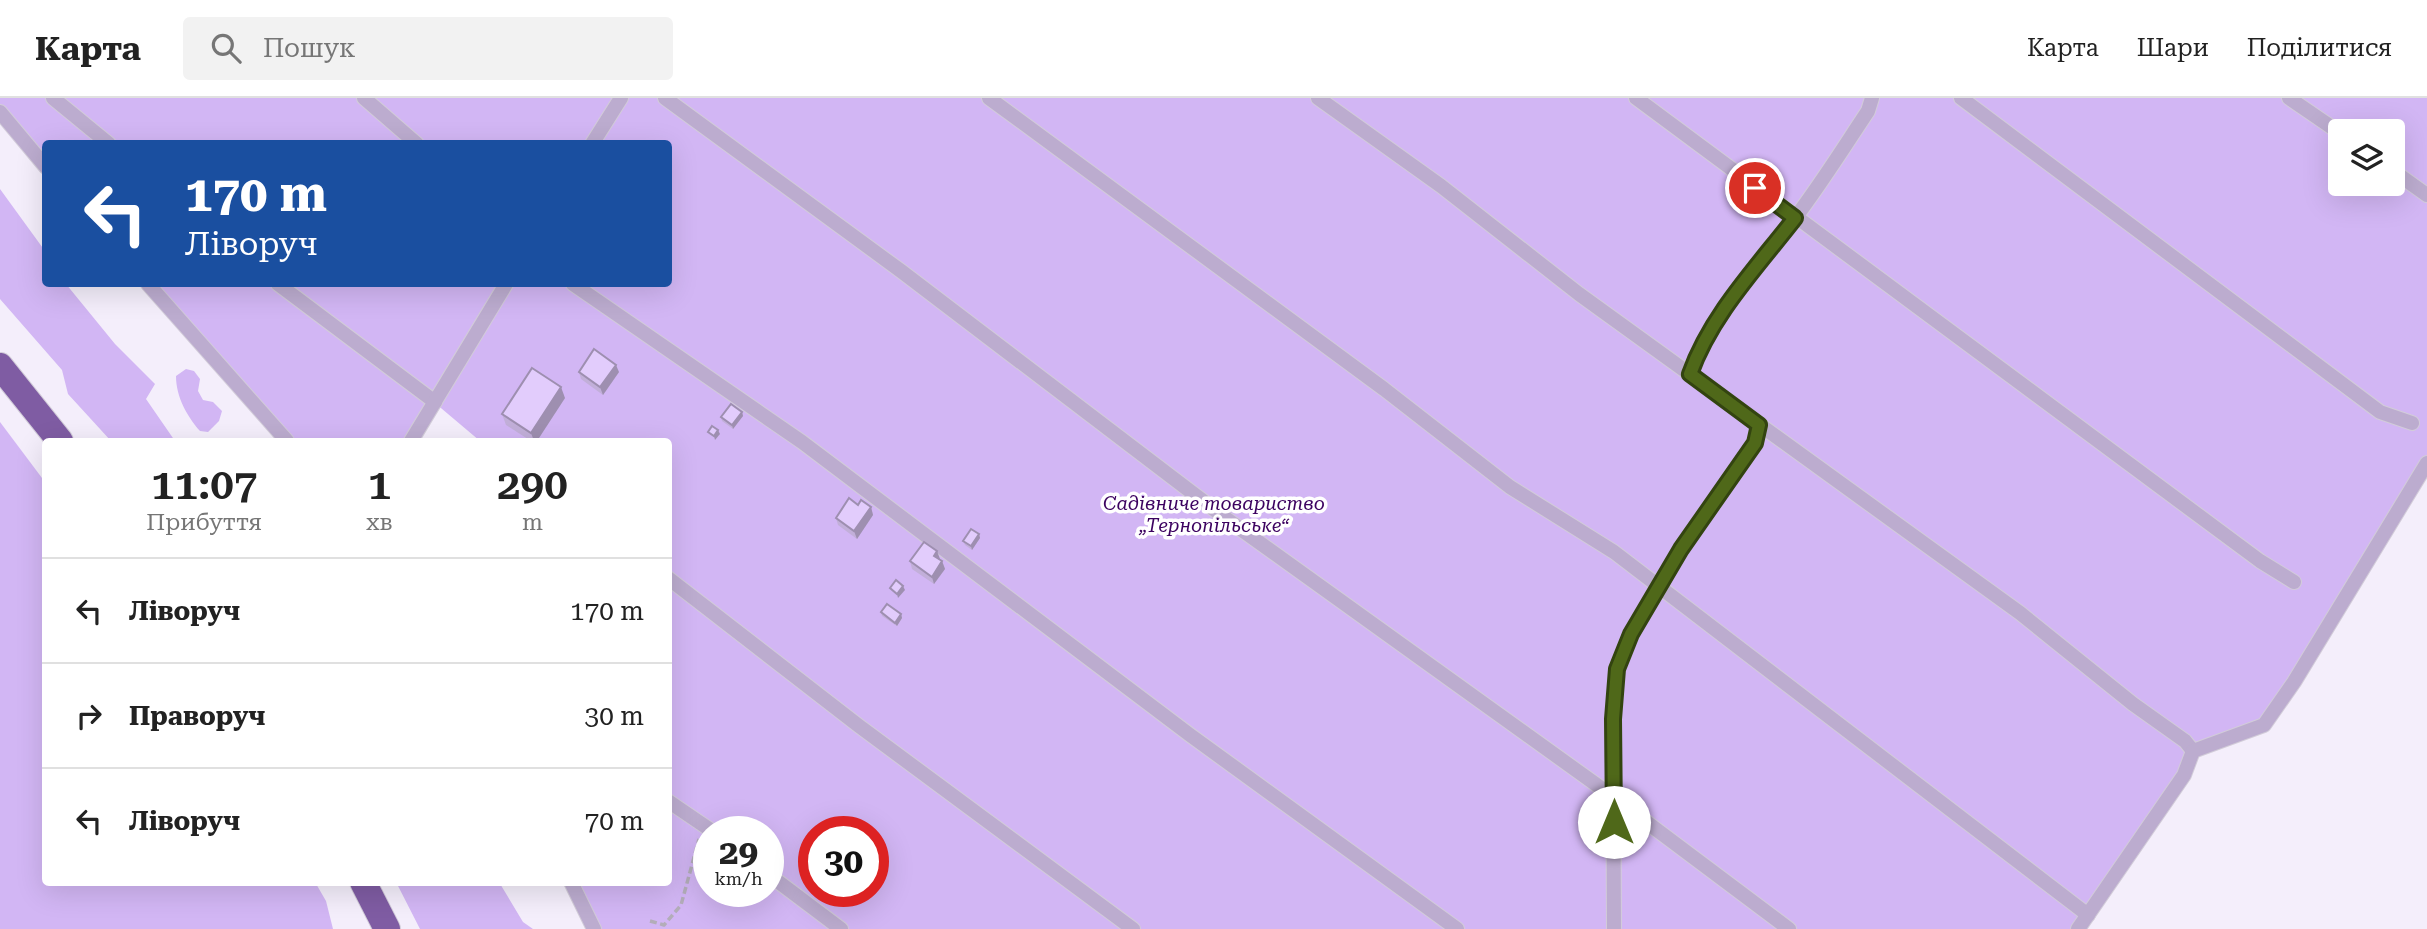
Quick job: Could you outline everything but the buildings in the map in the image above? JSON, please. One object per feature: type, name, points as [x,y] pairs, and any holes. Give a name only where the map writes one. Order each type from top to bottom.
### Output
[{"type":"highway","points":[[0,366],[58,438]]},
{"type":"highway","points":[[365,886],[387,929]]},
{"type":"street","points":[[53,98],[104,140]]},
{"type":"street","points":[[365,98],[412,140]]},
{"type":"street","points":[[595,140],[621,98]]},
{"type":"street","points":[[665,98],[901,271],[1228,520],[1789,929]]},
{"type":"street","points":[[989,98],[1384,389],[1510,487],[1614,552],[2088,915]]},
{"type":"street","points":[[1318,98],[1441,186],[1579,294],[2020,613],[2133,704],[2185,741],[2193,751]]},
{"type":"street","points":[[1636,98],[1795,218],[1980,350],[2260,561],[2294,582]]},
{"type":"street","points":[[1690,374],[1699,349],[1727,305],[1795,218],[1868,111],[1872,98]]},
{"type":"street","points":[[1961,98],[2380,412],[2412,423]]},
{"type":"street","points":[[2289,98],[2328,125]]},
{"type":"street","points":[[0,112],[42,161]]},
{"type":"street","points":[[2405,179],[2427,195]]},
{"type":"street","points":[[151,287],[284,438]]},
{"type":"street","points":[[282,287],[435,402]]},
{"type":"street","points":[[413,438],[504,287]]},
{"type":"street","points":[[577,287],[780,426],[1189,734],[1457,929]]},
{"type":"street","points":[[1614,929],[1613,719],[1617,669],[1631,634],[1658,588],[1755,443],[1759,425]]},
{"type":"street","points":[[2078,929],[2184,775],[2193,751],[2264,725],[2294,682],[2427,463]]},
{"type":"street","points":[[672,581],[859,726],[1133,929]]},
{"type":"street","points":[[672,804],[693,818]]},
{"type":"street","points":[[573,886],[594,929]]},
{"type":"street","points":[[784,886],[841,929]]},
{"type":"path","points":[[650,921],[664,925],[681,905],[693,867]]},
{"type":"green space","name":"Садівниче товариство „Тернопільське“","points":[[0,98],[2427,98],[2427,463],[2264,725],[2193,751],[2078,929],[594,929],[573,886],[672,886],[672,438],[476,438],[435,403],[413,438],[284,438],[151,287],[672,287],[672,140],[42,140],[42,163],[0,112]]},
{"type":"green space","points":[[0,189],[42,247],[42,287],[68,287],[115,344],[155,384],[146,399],[173,438],[108,438],[68,394],[62,370],[0,299]]},
{"type":"green space","points":[[186,369],[194,371],[200,379],[198,391],[203,400],[213,402],[222,411],[219,421],[208,432],[200,431],[180,399],[176,376]]},
{"type":"green space","points":[[0,422],[42,478],[42,886],[317,886],[326,901],[333,929],[0,929]]},
{"type":"green space","points":[[398,886],[501,886],[523,922],[533,929],[420,929]]},
{"type":"route","points":[[1614,822],[1613,719],[1617,669],[1631,634],[1681,549],[1729,484],[1755,443],[1759,425],[1690,374],[1699,349],[1727,305],[1795,218],[1755,188]]}]
